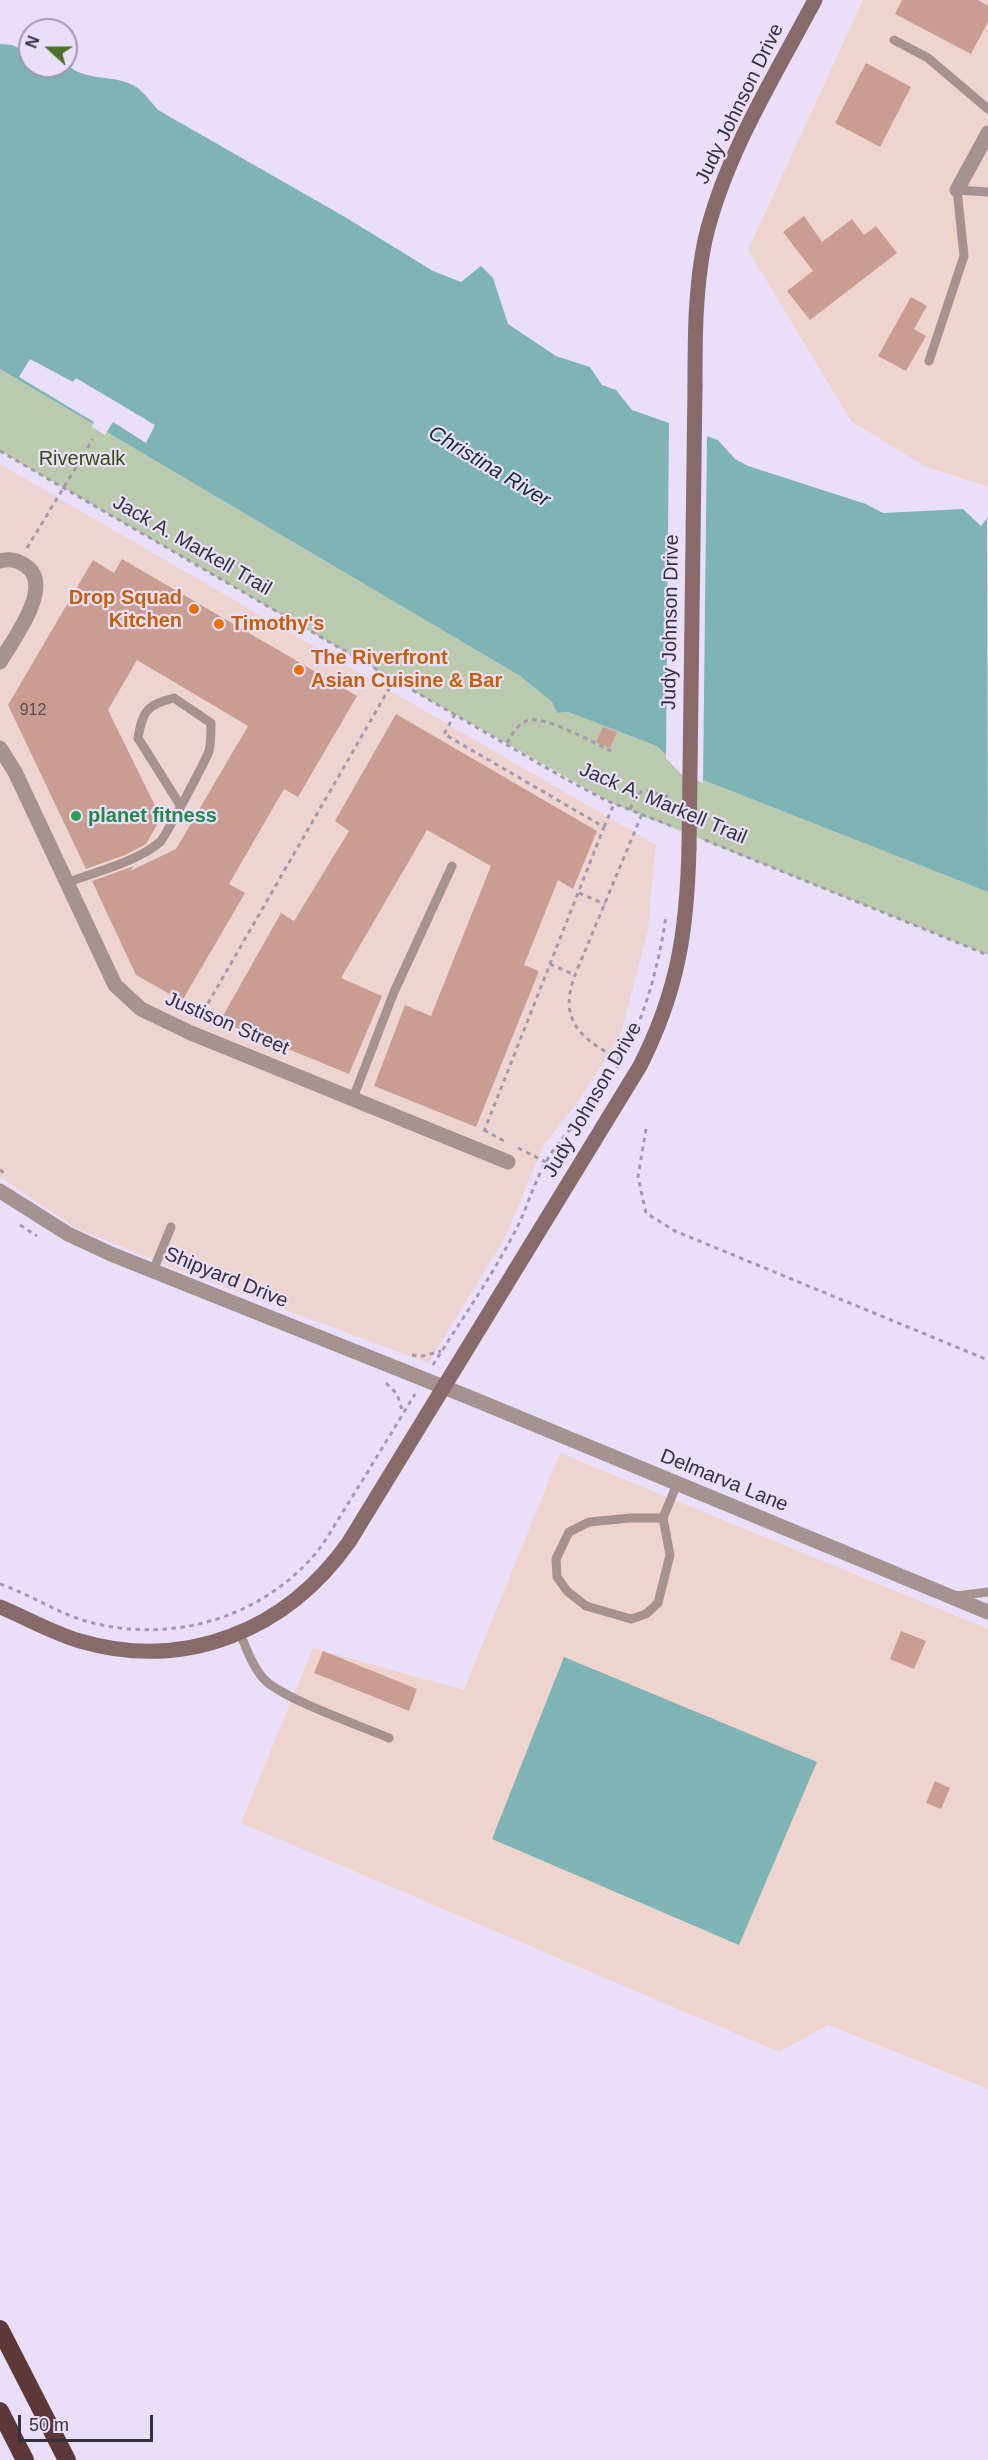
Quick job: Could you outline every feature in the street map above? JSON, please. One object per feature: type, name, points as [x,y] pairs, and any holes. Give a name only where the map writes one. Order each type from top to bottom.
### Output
[{"type":"highway","points":[[0,2329],[67,2460]]},
{"type":"highway","points":[[0,2411],[26,2460]]},
{"type":"street","name":"Judy Johnson Drive","points":[[0,1607],[80,1641],[134,1650],[187,1648],[225,1639],[271,1617],[299,1598],[335,1563],[640,1066],[667,1006],[676,974],[685,925],[689,848],[694,386],[697,293],[705,241],[740,142],[812,1]]},
{"type":"street","points":[[957,190],[988,133]]},
{"type":"street","points":[[0,561],[11,559],[30,568],[35,578],[36,593],[28,615],[0,662]]},
{"type":"street","name":"Justison Street","points":[[0,748],[15,772],[115,985],[141,1009],[191,1033],[508,1162]]},
{"type":"street","name":"Shipyard Drive","points":[[0,1191],[68,1234],[153,1271],[444,1388]]},
{"type":"street","name":"Delmarva Lane","points":[[444,1388],[988,1612]]},
{"type":"lane","points":[[894,40],[928,58],[988,109]]},
{"type":"lane","points":[[929,361],[964,256],[957,190],[988,192]]},
{"type":"lane","points":[[66,883],[135,857],[162,841],[209,751],[211,723],[174,698],[153,704],[141,720],[138,738],[180,806]]},
{"type":"lane","points":[[353,1098],[394,992],[452,867]]},
{"type":"lane","points":[[153,1271],[171,1227]]},
{"type":"lane","points":[[663,1518],[589,1522],[569,1532],[556,1559],[557,1577],[567,1591],[586,1606],[631,1619],[646,1614],[658,1603],[670,1556],[663,1518],[677,1484]]},
{"type":"lane","points":[[951,1597],[988,1592]]},
{"type":"lane","points":[[240,1633],[253,1664],[265,1680],[289,1695],[389,1738]]},
{"type":"path","points":[[19,561],[93,440]]},
{"type":"path","name":"Jack A. Markell Trail","points":[[0,451],[564,778],[614,804],[683,831]]},
{"type":"path","points":[[191,1033],[394,680]]},
{"type":"path","points":[[456,714],[444,734],[604,827]]},
{"type":"path","points":[[507,743],[523,723],[534,718],[548,722],[611,751]]},
{"type":"path","points":[[630,809],[637,794],[646,790],[671,798]]},
{"type":"path","points":[[478,1150],[614,804]]},
{"type":"path","points":[[621,1060],[588,1041],[574,1024],[569,1004],[575,975],[642,814]]},
{"type":"path","name":"Jack A. Markell Trail","points":[[703,839],[988,955]]},
{"type":"path","points":[[578,893],[605,904]]},
{"type":"path","points":[[0,1584],[74,1617],[110,1627],[158,1631],[202,1624],[237,1611],[258,1601],[289,1580],[320,1548],[512,1237],[546,1162],[567,1131],[597,1099],[621,1060],[647,999],[659,958],[667,912]]},
{"type":"path","points":[[550,964],[575,975]]},
{"type":"path","points":[[646,1129],[638,1177],[646,1213],[675,1231],[988,1360]]},
{"type":"path","points":[[484,1130],[574,1176]]},
{"type":"path","points":[[0,1170],[9,1176]]},
{"type":"path","points":[[409,1355],[423,1356],[442,1351]]},
{"type":"shaded area","points":[[863,0],[988,0],[988,487],[924,466],[851,421],[748,250]]},
{"type":"shaded area","points":[[0,464],[656,845],[648,930],[621,1034],[580,1099],[543,1147],[504,1240],[428,1363],[173,1268],[76,1228],[0,1177]]},
{"type":"shaded area","points":[[560,1453],[988,1629],[988,2089],[828,2025],[779,2052],[241,1823],[313,1648],[464,1690]]},
{"type":"green space","name":"Riverwalk","points":[[0,369],[520,676],[552,702],[557,713],[568,712],[649,743],[658,747],[683,772],[988,892],[988,955],[614,804],[394,680],[0,451]]},
{"type":"water","name":"Christina River","points":[[0,44],[18,48],[18,78],[78,78],[78,72],[130,83],[141,90],[158,110],[345,217],[433,271],[461,282],[481,266],[493,278],[508,324],[556,356],[590,367],[602,385],[616,390],[632,410],[718,440],[735,459],[748,466],[866,504],[883,513],[963,509],[981,526],[987,518],[988,892],[683,772],[658,747],[649,743],[568,712],[557,713],[552,702],[520,676],[0,369]]},
{"type":"water","points":[[564,1657],[817,1762],[739,1945],[492,1839]]},
{"type":"pier","points":[[30,359],[73,382],[76,378],[155,425],[146,443],[113,422],[105,435],[92,427],[94,422],[19,377]]},
{"type":"pier","points":[[669,419],[707,433],[703,783],[681,774],[666,758]]},
{"type":"building","points":[[902,0],[978,0],[988,6],[988,22],[971,54],[895,14]]},
{"type":"building","points":[[866,63],[911,87],[880,147],[835,123]]},
{"type":"building","points":[[804,216],[822,242],[852,219],[864,235],[876,226],[897,253],[810,320],[787,291],[813,271],[783,232]]},
{"type":"building","points":[[911,297],[927,306],[914,329],[926,336],[906,371],[878,356]]},
{"type":"building","points":[[122,559],[357,696],[298,797],[284,789],[229,884],[245,893],[182,1001],[136,975],[92,881],[134,866],[130,871],[176,849],[248,726],[137,660],[108,710],[161,818],[146,844],[125,855],[86,869],[8,705],[93,560],[114,573]]},
{"type":"building","points":[[396,714],[597,831],[573,889],[558,880],[524,965],[539,971],[476,1127],[374,1086],[405,1005],[431,1016],[491,866],[427,830],[341,978],[382,996],[349,1074],[220,1021],[281,913],[294,921],[349,831],[335,821]]},
{"type":"building","points":[[603,727],[617,732],[610,748],[596,742]]},
{"type":"building","points":[[901,1631],[926,1641],[914,1669],[890,1659]]},
{"type":"building","points":[[323,1651],[417,1689],[409,1711],[314,1673]]},
{"type":"building","points":[[935,1781],[950,1788],[941,1809],[926,1803]]},
{"type":"place","name":"Drop Squad Kitchen","points":[[194,609]]},
{"type":"place","name":"Timothy's","points":[[219,624]]},
{"type":"place","name":"The Riverfront Asian Cuisine & Bar","points":[[299,670]]},
{"type":"place","name":"planet fitness","points":[[76,816]]}]
